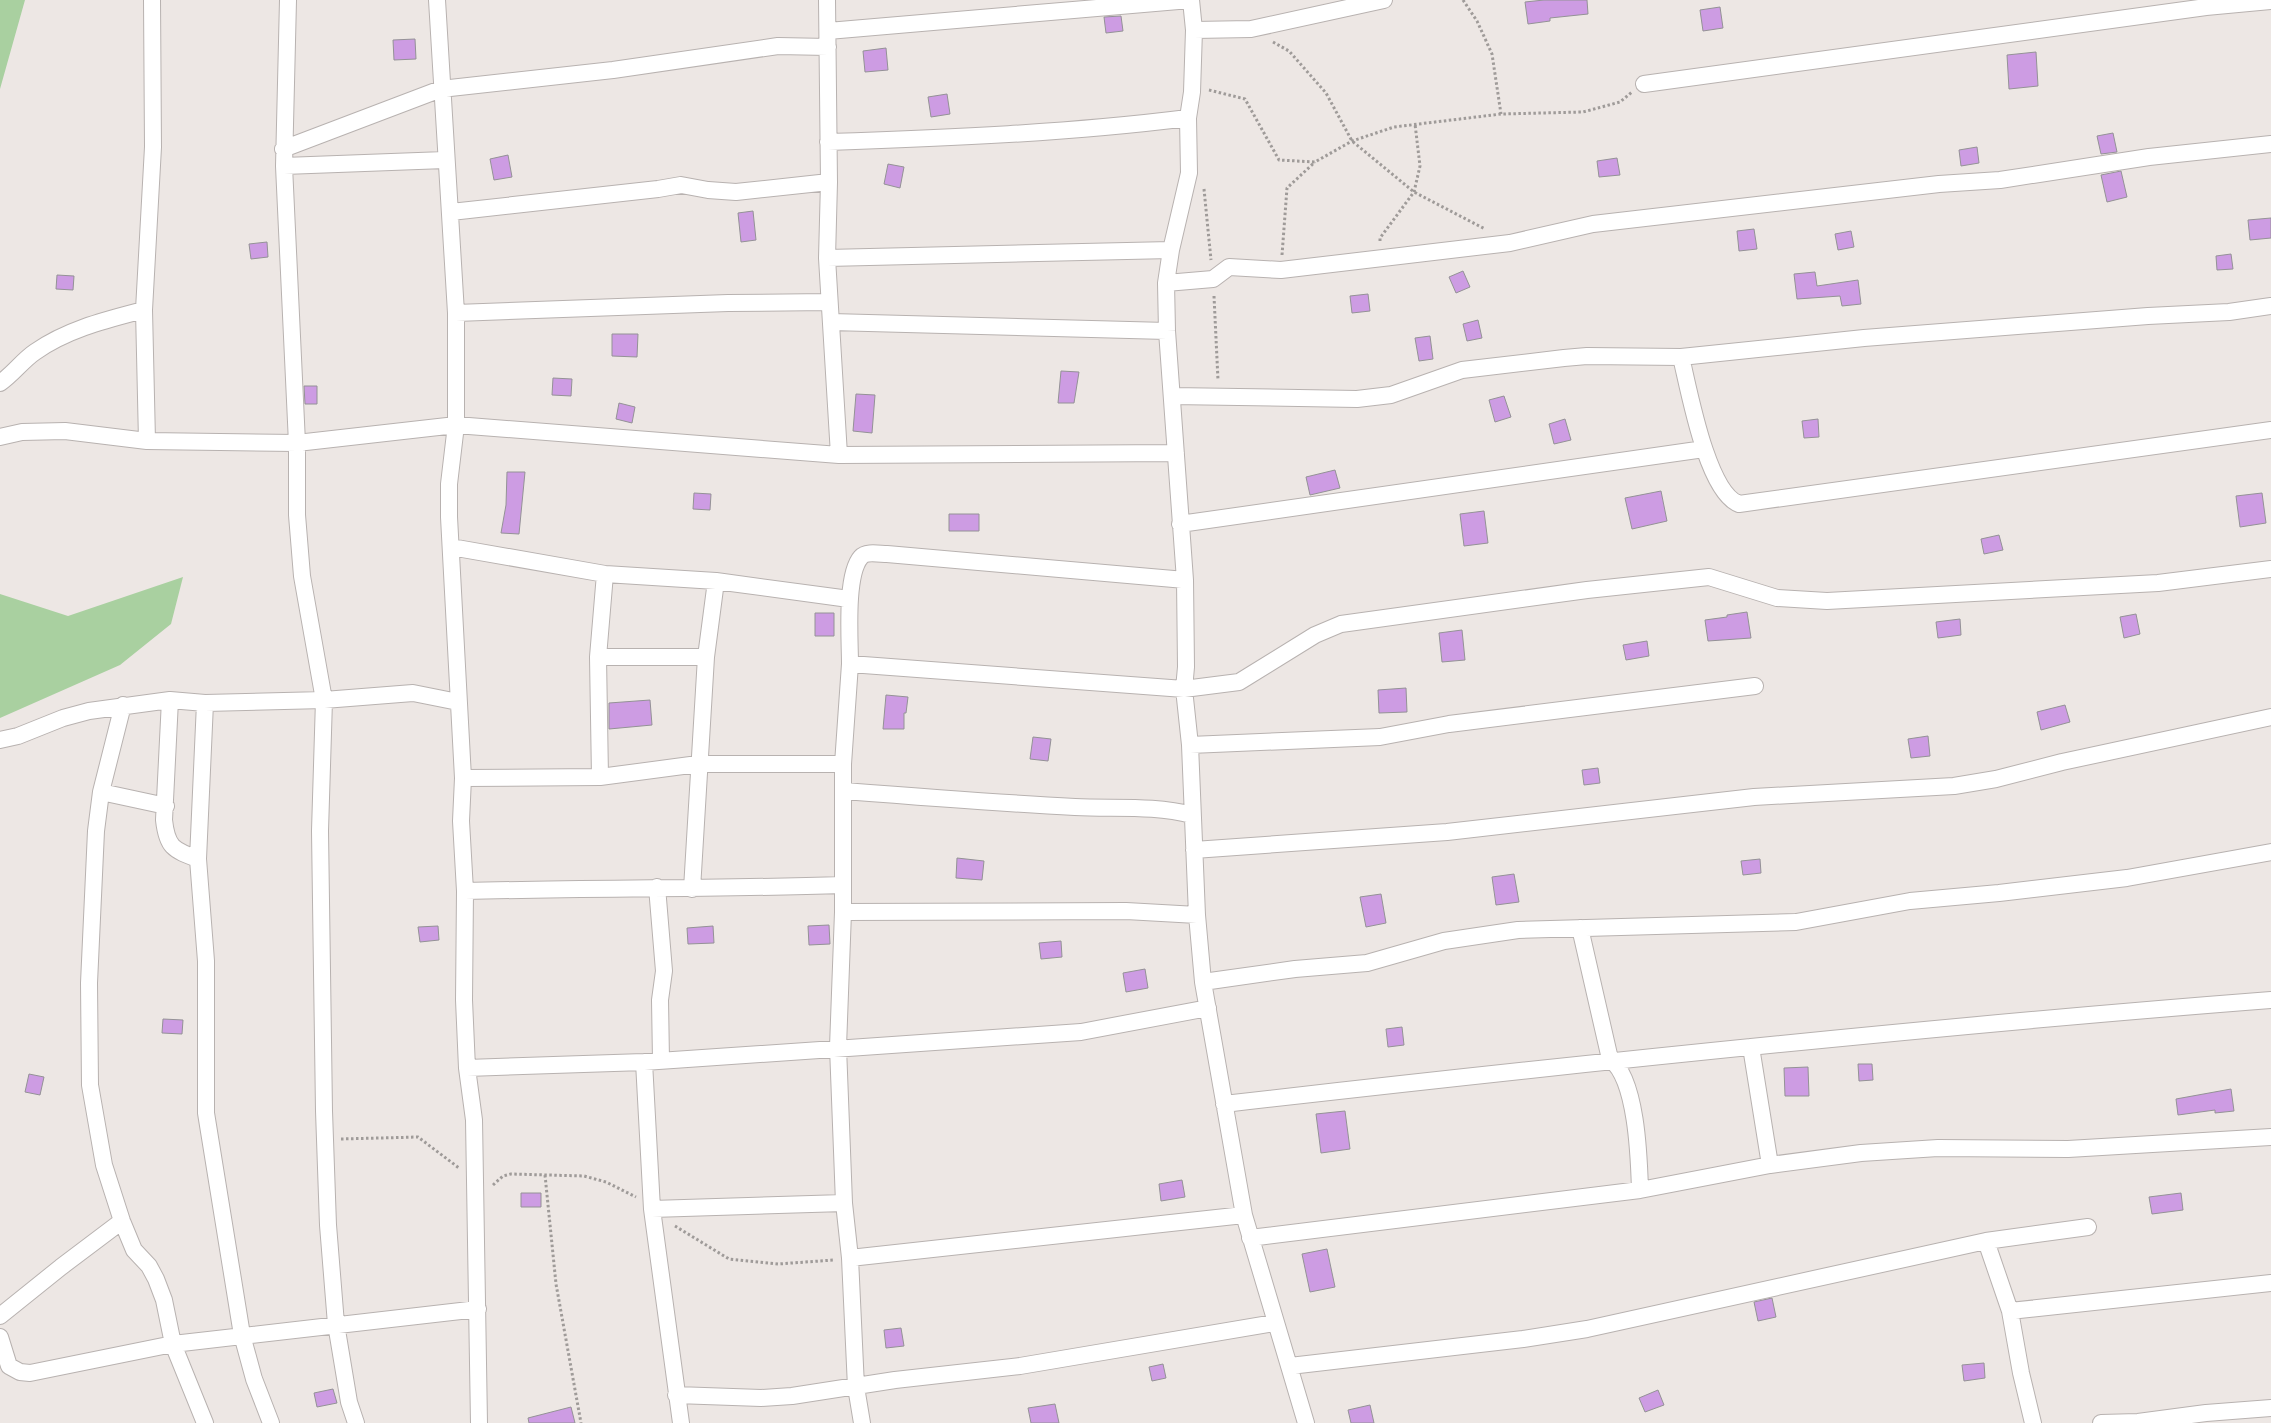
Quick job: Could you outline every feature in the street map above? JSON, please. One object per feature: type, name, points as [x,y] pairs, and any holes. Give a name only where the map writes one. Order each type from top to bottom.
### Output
[{"type":"street","points":[[147,441],[144,310],[153,147],[152,0]]},
{"type":"street","points":[[288,0],[283,149],[297,443],[297,515],[302,576],[324,700],[320,831],[325,1140],[336,1324],[349,1402],[356,1423]]},
{"type":"street","points":[[437,0],[445,160],[451,212],[456,313],[456,425],[449,484],[450,548],[463,778],[461,821],[465,890],[464,1000],[467,1068],[474,1120],[479,1423]]},
{"type":"street","points":[[827,0],[829,182],[827,258],[839,454]]},
{"type":"street","points":[[283,149],[441,89],[613,70],[828,39],[1190,0],[1194,30],[1192,92],[1188,118],[1189,174],[1171,250],[1166,283],[1167,331],[1185,580],[1186,666],[1184,689],[1190,745],[1196,916],[1203,982],[1244,1215],[1274,1323],[1290,1366],[1306,1423]]},
{"type":"street","points":[[1194,30],[1251,29],[1384,0]]},
{"type":"street","points":[[1644,84],[2206,7],[2271,1]]},
{"type":"street","points":[[828,142],[954,137],[1117,127],[1188,118]]},
{"type":"street","points":[[1166,283],[1213,279],[1228,268],[1281,270],[1510,243],[1593,224],[1940,184],[2000,180],[2149,157],[2271,144]]},
{"type":"street","points":[[284,166],[445,160]]},
{"type":"street","points":[[451,212],[681,184],[708,190],[736,192],[829,182]]},
{"type":"street","points":[[827,258],[1171,250]]},
{"type":"street","points":[[456,313],[728,303],[829,302]]},
{"type":"street","points":[[1172,396],[1219,395],[1357,398],[1391,395],[1462,370],[1587,356],[1680,358],[1864,338],[2148,316],[2229,312],[2271,306]]},
{"type":"street","points":[[0,383],[15,373],[36,351],[82,327],[144,310]]},
{"type":"street","points":[[831,322],[1167,331]]},
{"type":"street","points":[[1680,358],[1704,449],[1721,490],[1730,501],[1739,504],[2271,430]]},
{"type":"street","points":[[0,437],[22,432],[65,431],[147,441],[297,443],[456,425],[839,454],[1176,453]]},
{"type":"street","points":[[1180,524],[1704,449]]},
{"type":"street","points":[[450,548],[605,574],[716,581],[849,599]]},
{"type":"street","points":[[862,1423],[856,1387],[850,1258],[844,1203],[838,1047],[843,912],[843,764],[850,664],[849,599],[859,559],[866,554],[887,554],[1185,580]]},
{"type":"street","points":[[850,664],[1184,689],[1240,682],[1315,634],[1341,624],[1597,589],[1708,577],[1777,598],[1826,601],[2158,583],[2271,570]]},
{"type":"street","points":[[600,777],[598,657],[605,574]]},
{"type":"street","points":[[692,889],[698,764],[706,657],[716,581]]},
{"type":"street","points":[[598,657],[706,657]]},
{"type":"street","points":[[1190,745],[1380,737],[1449,724],[1755,686]]},
{"type":"street","points":[[0,740],[18,736],[62,718],[123,705],[170,700],[205,703],[324,700],[414,693],[458,702]]},
{"type":"street","points":[[170,700],[164,820],[170,845],[179,852],[198,859]]},
{"type":"street","points":[[205,703],[198,859],[206,961],[206,1113],[242,1335],[254,1379],[271,1423]]},
{"type":"street","points":[[123,705],[101,792],[96,831],[90,932],[90,1085],[104,1165],[122,1221],[134,1250],[149,1266],[156,1279],[164,1300],[173,1344],[205,1423]]},
{"type":"street","points":[[1194,850],[1446,832],[1754,797],[1954,786],[1996,779],[2062,762],[2271,717]]},
{"type":"street","points":[[463,778],[600,777],[698,764],[843,764]]},
{"type":"street","points":[[101,792],[166,806]]},
{"type":"street","points":[[844,792],[1031,804],[1157,809],[1192,815]]},
{"type":"street","points":[[1203,982],[1296,969],[1367,963],[1444,941],[1518,930],[1796,922],[1910,901],[2127,878],[2271,852]]},
{"type":"street","points":[[465,890],[656,887],[692,889],[843,885]]},
{"type":"street","points":[[656,887],[664,971],[660,1000],[661,1060]]},
{"type":"street","points":[[843,912],[1126,911],[1196,916]]},
{"type":"street","points":[[1580,928],[1610,1060],[1621,1069],[1627,1088],[1638,1139],[1640,1190]]},
{"type":"street","points":[[1224,1104],[1610,1060],[2035,1018],[2271,1000]]},
{"type":"street","points":[[467,1068],[644,1062],[838,1047],[1081,1032],[1208,1008]]},
{"type":"street","points":[[1751,1047],[1770,1164]]},
{"type":"street","points":[[644,1062],[652,1209],[681,1423]]},
{"type":"street","points":[[1250,1238],[1640,1190],[1770,1164],[1861,1153],[1938,1148],[2068,1148],[2271,1137]]},
{"type":"street","points":[[652,1209],[844,1203]]},
{"type":"street","points":[[850,1258],[1244,1215]]},
{"type":"street","points":[[0,1316],[61,1266],[122,1221]]},
{"type":"street","points":[[1290,1366],[1587,1330],[1986,1241],[2088,1227]]},
{"type":"street","points":[[1986,1241],[2010,1311],[2021,1373],[2033,1423]]},
{"type":"street","points":[[2010,1311],[2271,1283]]},
{"type":"street","points":[[0,1338],[9,1366],[20,1372],[30,1374],[173,1344],[478,1309]]},
{"type":"street","points":[[676,1395],[761,1398],[856,1387],[1020,1366],[1274,1323]]},
{"type":"street","points":[[2100,1423],[2207,1418],[2271,1408]]},
{"type":"path","points":[[1463,0],[1477,21],[1492,54],[1501,114]]},
{"type":"path","points":[[1251,29],[1289,51],[1326,93],[1352,141],[1414,192],[1510,243]]},
{"type":"path","points":[[1281,270],[1287,188],[1315,162],[1352,141],[1394,127],[1415,124],[1501,114],[1583,112],[1620,102],[1644,84]]},
{"type":"path","points":[[1192,92],[1202,89],[1245,99],[1279,160],[1315,162]]},
{"type":"path","points":[[1384,257],[1380,238],[1414,192],[1420,166],[1415,124]]},
{"type":"path","points":[[1203,181],[1213,279],[1219,395]]},
{"type":"path","points":[[325,1140],[418,1137],[475,1181]]},
{"type":"path","points":[[545,1176],[556,1284],[581,1423]]},
{"type":"green space","points":[[0,0],[25,0],[0,89]]},
{"type":"green space","points":[[183,577],[171,624],[120,665],[0,718],[0,594],[68,616]]},
{"type":"building","points":[[1587,0],[1588,14],[1550,18],[1550,21],[1528,24],[1525,2]]},
{"type":"building","points":[[1720,7],[1723,28],[1703,31],[1700,10]]},
{"type":"building","points":[[1121,16],[1123,31],[1106,33],[1104,17]]},
{"type":"building","points":[[415,39],[416,59],[394,60],[393,40]]},
{"type":"building","points":[[886,48],[888,70],[865,72],[863,51]]},
{"type":"building","points":[[2036,52],[2038,86],[2009,89],[2007,55]]},
{"type":"building","points":[[947,94],[950,114],[931,117],[928,97]]},
{"type":"building","points":[[2113,133],[2117,152],[2101,154],[2097,136]]},
{"type":"building","points":[[1977,147],[1979,163],[1961,166],[1959,150]]},
{"type":"building","points":[[508,155],[512,177],[494,180],[490,159]]},
{"type":"building","points":[[1617,158],[1620,175],[1599,177],[1597,161]]},
{"type":"building","points":[[888,164],[904,167],[900,188],[884,184]]},
{"type":"building","points":[[2121,171],[2127,197],[2107,202],[2101,175]]},
{"type":"building","points":[[753,211],[756,240],[741,242],[738,213]]},
{"type":"building","points":[[2271,218],[2271,238],[2250,240],[2248,220]]},
{"type":"building","points":[[1754,229],[1757,249],[1739,251],[1737,231]]},
{"type":"building","points":[[1851,231],[1854,247],[1838,250],[1835,234]]},
{"type":"building","points":[[267,242],[268,257],[251,259],[249,244]]},
{"type":"building","points":[[2231,254],[2233,269],[2217,270],[2216,256]]},
{"type":"building","points":[[1463,271],[1470,287],[1456,293],[1449,277]]},
{"type":"building","points":[[1815,272],[1817,286],[1858,280],[1861,304],[1842,306],[1840,296],[1797,299],[1794,274]]},
{"type":"building","points":[[57,275],[74,276],[73,290],[56,289]]},
{"type":"building","points":[[1368,294],[1370,311],[1352,313],[1350,296]]},
{"type":"building","points":[[1478,320],[1482,338],[1467,341],[1463,324]]},
{"type":"building","points":[[612,334],[638,334],[637,357],[612,356]]},
{"type":"building","points":[[1430,336],[1433,359],[1419,361],[1415,338]]},
{"type":"building","points":[[1061,371],[1079,372],[1074,403],[1058,403]]},
{"type":"building","points":[[553,378],[572,379],[571,396],[552,395]]},
{"type":"building","points":[[304,386],[317,386],[317,404],[305,404]]},
{"type":"building","points":[[856,394],[875,395],[872,433],[853,431]]},
{"type":"building","points":[[1504,396],[1511,417],[1495,422],[1489,400]]},
{"type":"building","points":[[619,403],[635,407],[632,423],[616,419]]},
{"type":"building","points":[[1565,419],[1571,440],[1554,444],[1549,424]]},
{"type":"building","points":[[1818,419],[1819,437],[1804,438],[1802,421]]},
{"type":"building","points":[[1335,470],[1340,488],[1310,495],[1306,477]]},
{"type":"building","points":[[507,472],[525,472],[519,534],[501,533],[506,505]]},
{"type":"building","points":[[1661,491],[1667,521],[1632,529],[1625,498]]},
{"type":"building","points":[[694,493],[711,494],[710,510],[693,509]]},
{"type":"building","points":[[2262,493],[2266,523],[2240,527],[2236,496]]},
{"type":"building","points":[[1484,511],[1488,543],[1464,546],[1460,514]]},
{"type":"building","points":[[949,514],[979,514],[979,531],[949,531]]},
{"type":"building","points":[[1999,535],[2003,550],[1984,554],[1981,539]]},
{"type":"building","points":[[1747,612],[1751,638],[1708,641],[1705,620]]},
{"type":"building","points":[[815,613],[834,613],[834,636],[815,636]]},
{"type":"building","points":[[2136,614],[2140,634],[2124,638],[2120,617]]},
{"type":"building","points":[[1960,619],[1961,635],[1938,638],[1936,622]]},
{"type":"building","points":[[1462,630],[1465,660],[1442,662],[1439,633]]},
{"type":"building","points":[[1647,641],[1649,656],[1626,660],[1623,645]]},
{"type":"building","points":[[1406,688],[1407,712],[1379,713],[1378,690]]},
{"type":"building","points":[[886,695],[908,697],[906,713],[904,713],[904,729],[883,729]]},
{"type":"building","points":[[650,700],[652,725],[609,729],[609,703]]},
{"type":"building","points":[[2065,705],[2070,722],[2041,730],[2037,712]]},
{"type":"building","points":[[1928,736],[1930,756],[1911,758],[1908,739]]},
{"type":"building","points":[[1033,737],[1051,739],[1048,761],[1030,759]]},
{"type":"building","points":[[1598,768],[1600,783],[1584,785],[1582,770]]},
{"type":"building","points":[[957,858],[984,861],[982,880],[956,878]]},
{"type":"building","points":[[1760,859],[1761,873],[1743,875],[1741,861]]},
{"type":"building","points":[[1514,874],[1519,902],[1496,905],[1492,877]]},
{"type":"building","points":[[1381,894],[1386,923],[1366,927],[1360,897]]},
{"type":"building","points":[[829,925],[830,944],[809,945],[808,926]]},
{"type":"building","points":[[438,926],[439,940],[420,942],[418,927]]},
{"type":"building","points":[[713,926],[714,943],[688,944],[687,928]]},
{"type":"building","points":[[1061,941],[1062,957],[1041,959],[1039,943]]},
{"type":"building","points":[[1145,969],[1148,988],[1126,992],[1123,973]]},
{"type":"building","points":[[163,1019],[183,1020],[182,1034],[162,1033]]},
{"type":"building","points":[[1402,1027],[1404,1045],[1388,1047],[1386,1029]]},
{"type":"building","points":[[1858,1064],[1872,1064],[1873,1080],[1859,1081]]},
{"type":"building","points":[[1808,1067],[1809,1096],[1785,1096],[1784,1068]]},
{"type":"building","points":[[29,1074],[44,1077],[40,1095],[25,1092]]},
{"type":"building","points":[[2231,1089],[2234,1111],[2215,1113],[2215,1110],[2178,1115],[2176,1099]]},
{"type":"building","points":[[1345,1111],[1350,1149],[1321,1153],[1316,1114]]},
{"type":"building","points":[[1182,1180],[1185,1197],[1161,1201],[1159,1184]]},
{"type":"building","points":[[521,1193],[541,1193],[541,1207],[521,1207]]},
{"type":"building","points":[[2181,1193],[2183,1210],[2152,1214],[2149,1197]]},
{"type":"building","points":[[1327,1249],[1335,1287],[1310,1292],[1302,1254]]},
{"type":"building","points":[[1772,1298],[1776,1317],[1758,1321],[1754,1302]]},
{"type":"building","points":[[901,1328],[904,1346],[886,1348],[884,1330]]},
{"type":"building","points":[[1984,1363],[1985,1378],[1964,1381],[1962,1365]]},
{"type":"building","points":[[1163,1364],[1166,1378],[1152,1381],[1149,1367]]},
{"type":"building","points":[[333,1389],[337,1403],[317,1407],[314,1393]]},
{"type":"building","points":[[1658,1390],[1664,1405],[1645,1412],[1639,1398]]},
{"type":"building","points":[[1055,1404],[1059,1423],[1031,1423],[1028,1408]]},
{"type":"building","points":[[1370,1405],[1374,1423],[1351,1423],[1348,1410]]},
{"type":"building","points":[[571,1407],[575,1423],[529,1423],[528,1418]]}]
